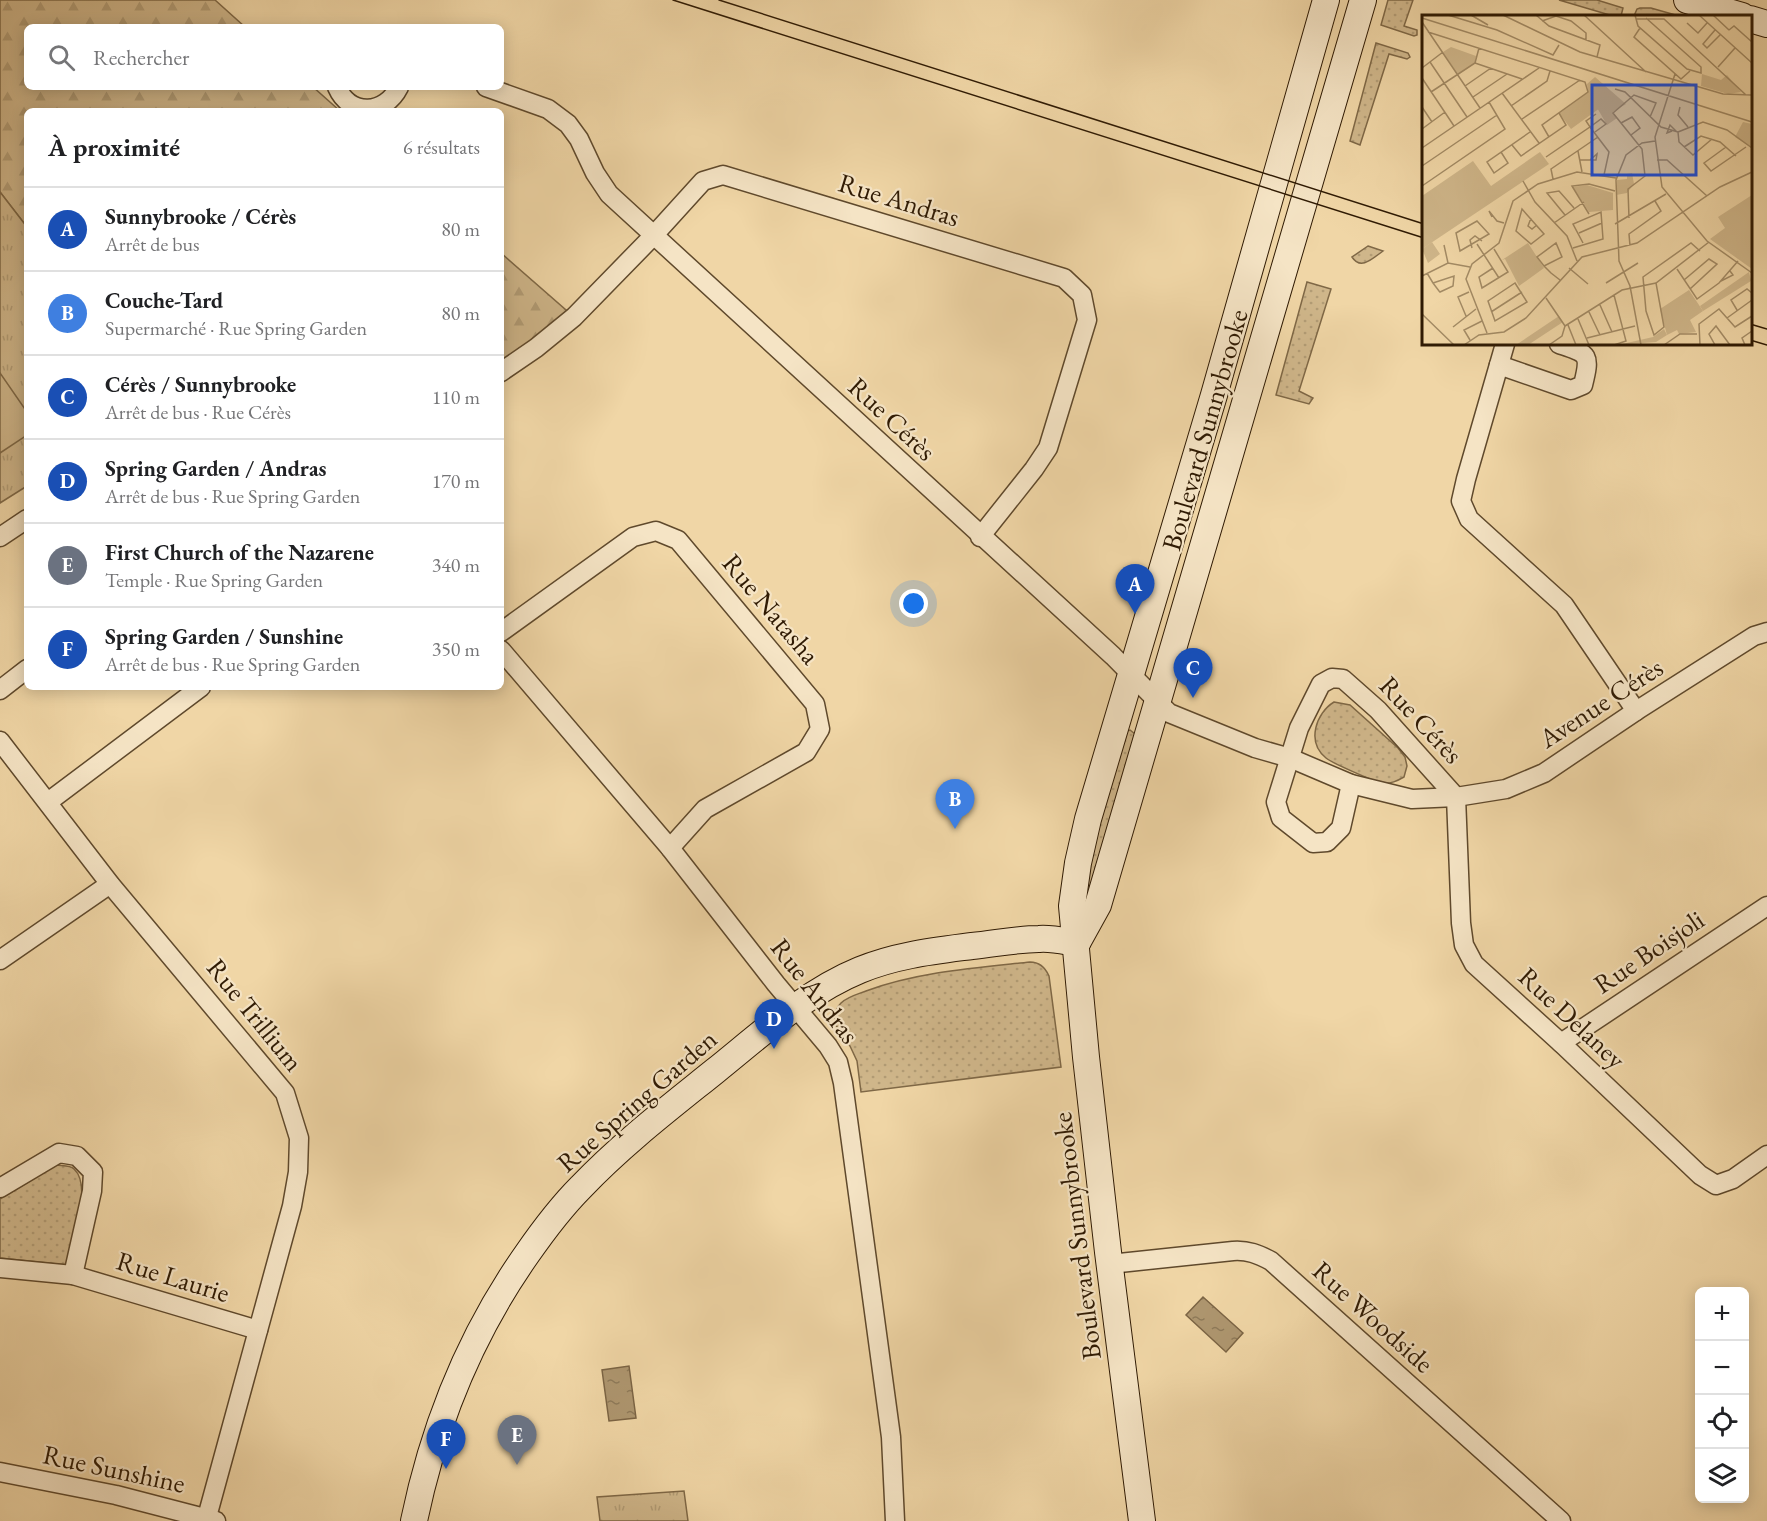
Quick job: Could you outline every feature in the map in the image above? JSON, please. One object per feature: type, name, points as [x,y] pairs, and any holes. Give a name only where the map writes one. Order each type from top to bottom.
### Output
[{"type":"street","name":"Boulevard Sunnybrooke","points":[[1142,1521],[1085,1045],[1072,906],[1078,863],[1091,808],[1214,395],[1326,0]]},
{"type":"street","name":"Boulevard Sunnybrooke","points":[[1077,943],[1098,904],[1363,0]]},
{"type":"street","points":[[1687,0],[1739,15]]},
{"type":"street","points":[[1752,20],[1767,24]]},
{"type":"street","points":[[339,90],[347,102],[362,108]]},
{"type":"street","points":[[377,108],[387,103],[397,90]]},
{"type":"street","name":"Rue Cérès","points":[[494,90],[548,109],[568,124],[579,139],[595,173],[609,194],[980,537],[1113,656],[1157,701],[1176,716],[1255,748],[1290,758],[1351,784],[1412,799],[1456,797]]},
{"type":"street","name":"Rue Andras","points":[[504,370],[536,348],[574,317],[703,181],[723,175],[1064,278],[1082,295],[1087,320],[1048,448],[1034,470],[980,537]]},
{"type":"street","points":[[1505,345],[1461,501],[1469,519],[1564,604],[1636,711]]},
{"type":"street","points":[[1499,365],[1571,390],[1578,388],[1583,385],[1588,366],[1587,358],[1581,351],[1561,345]]},
{"type":"street","points":[[0,537],[24,521]]},
{"type":"street","name":"Rue Natasha","points":[[504,630],[633,537],[656,531],[678,540],[815,704],[820,729],[806,752],[705,809],[670,848]]},
{"type":"street","name":"Avenue Cérès","points":[[1456,797],[1506,789],[1544,773],[1754,636],[1767,632]]},
{"type":"street","name":"Rue Andras","points":[[504,654],[670,848],[776,984],[828,1046],[841,1070],[891,1437],[895,1521]]},
{"type":"street","points":[[0,690],[24,671]]},
{"type":"street","name":"Rue Cérès","points":[[1351,784],[1341,828],[1327,842],[1313,843],[1281,818],[1276,802],[1299,728],[1321,684],[1332,678],[1343,679],[1378,710],[1456,797]]},
{"type":"street","points":[[48,802],[197,690]]},
{"type":"street","name":"Rue Trillium","points":[[0,741],[110,884],[285,1093],[299,1138],[298,1172],[292,1206],[258,1330],[212,1519]]},
{"type":"street","name":"Rue Delaney","points":[[1456,797],[1461,923],[1464,945],[1474,964],[1700,1175],[1716,1185],[1733,1179],[1767,1155]]},
{"type":"street","points":[[0,960],[110,884]]},
{"type":"street","name":"Rue Boisjoli","points":[[1561,1043],[1767,906]]},
{"type":"street","name":"Rue Spring Garden","points":[[414,1521],[432,1447],[449,1398],[474,1340],[503,1289],[546,1227],[580,1187],[636,1135],[796,1008],[820,990],[846,976],[897,958],[933,951],[1039,939],[1077,943]]},
{"type":"street","name":"Rue Laurie","points":[[0,1188],[59,1153],[77,1156],[93,1172],[92,1191],[73,1275]]},
{"type":"street","name":"Rue Woodside","points":[[1110,1264],[1233,1251],[1249,1252],[1264,1257],[1561,1521]]},
{"type":"street","name":"Rue Laurie","points":[[0,1268],[73,1275],[258,1330]]},
{"type":"street","name":"Rue Sunshine","points":[[0,1472],[116,1495],[212,1519]]},
{"type":"green space","points":[[0,0],[215,0],[242,24],[24,24],[24,90],[316,90],[337,108],[24,108],[24,223],[0,192]]},
{"type":"green space","points":[[1388,0],[1413,0],[1404,26],[1417,30],[1417,35],[1381,25]]},
{"type":"green space","points":[[1559,0],[1597,0],[1623,8],[1621,15],[1610,15]]},
{"type":"green space","points":[[1651,8],[1676,15],[1634,15],[1637,9]]},
{"type":"green space","points":[[1376,43],[1408,53],[1410,57],[1407,59],[1389,54],[1360,145],[1350,141]]},
{"type":"green space","points":[[0,192],[24,223],[24,488],[0,503]]},
{"type":"green space","points":[[1368,246],[1383,251],[1363,263],[1359,263],[1352,257]]},
{"type":"green space","points":[[504,256],[574,317],[504,370]]},
{"type":"green space","points":[[1307,282],[1331,289],[1299,391],[1313,398],[1309,404],[1276,395]]},
{"type":"green space","points":[[0,373],[24,408],[24,437],[0,453]]},
{"type":"green space","points":[[1334,702],[1350,705],[1398,748],[1405,757],[1407,766],[1404,777],[1394,782],[1382,783],[1326,758],[1316,744],[1316,728],[1322,713]]},
{"type":"green space","points":[[1130,730],[1135,734],[1088,903],[1083,902],[1092,848],[1127,731]]},
{"type":"green space","points":[[1030,962],[1041,966],[1049,976],[1061,1067],[861,1092],[857,1061],[835,1024],[836,1010],[843,1001],[906,979]]},
{"type":"green space","points":[[56,1165],[74,1169],[82,1188],[80,1215],[67,1265],[0,1258],[0,1199]]},
{"type":"green space","points":[[684,1491],[688,1521],[600,1521],[597,1497]]},
{"type":"water","points":[[1203,1297],[1243,1333],[1226,1352],[1186,1315]]},
{"type":"water","points":[[629,1366],[636,1418],[609,1421],[602,1370]]},
{"type":"tram line","points":[[673,0],[1422,237]]},
{"type":"tram line","points":[[719,0],[1422,223]]},
{"type":"tram line","points":[[1752,325],[1767,329]]},
{"type":"tram line","points":[[1752,341],[1767,345]]},
{"type":"place","name":"Sunnybrooke / Cérès","points":[[1135,614]]},
{"type":"place","name":"Cérès / Sunnybrooke","points":[[1193,698]]},
{"type":"place","name":"Couche-Tard","points":[[955,829]]},
{"type":"place","name":"Spring Garden / Andras","points":[[774,1049]]},
{"type":"place","name":"First Church of the Nazarene","points":[[517,1465]]},
{"type":"place","name":"Spring Garden / Sunshine","points":[[446,1469]]}]
